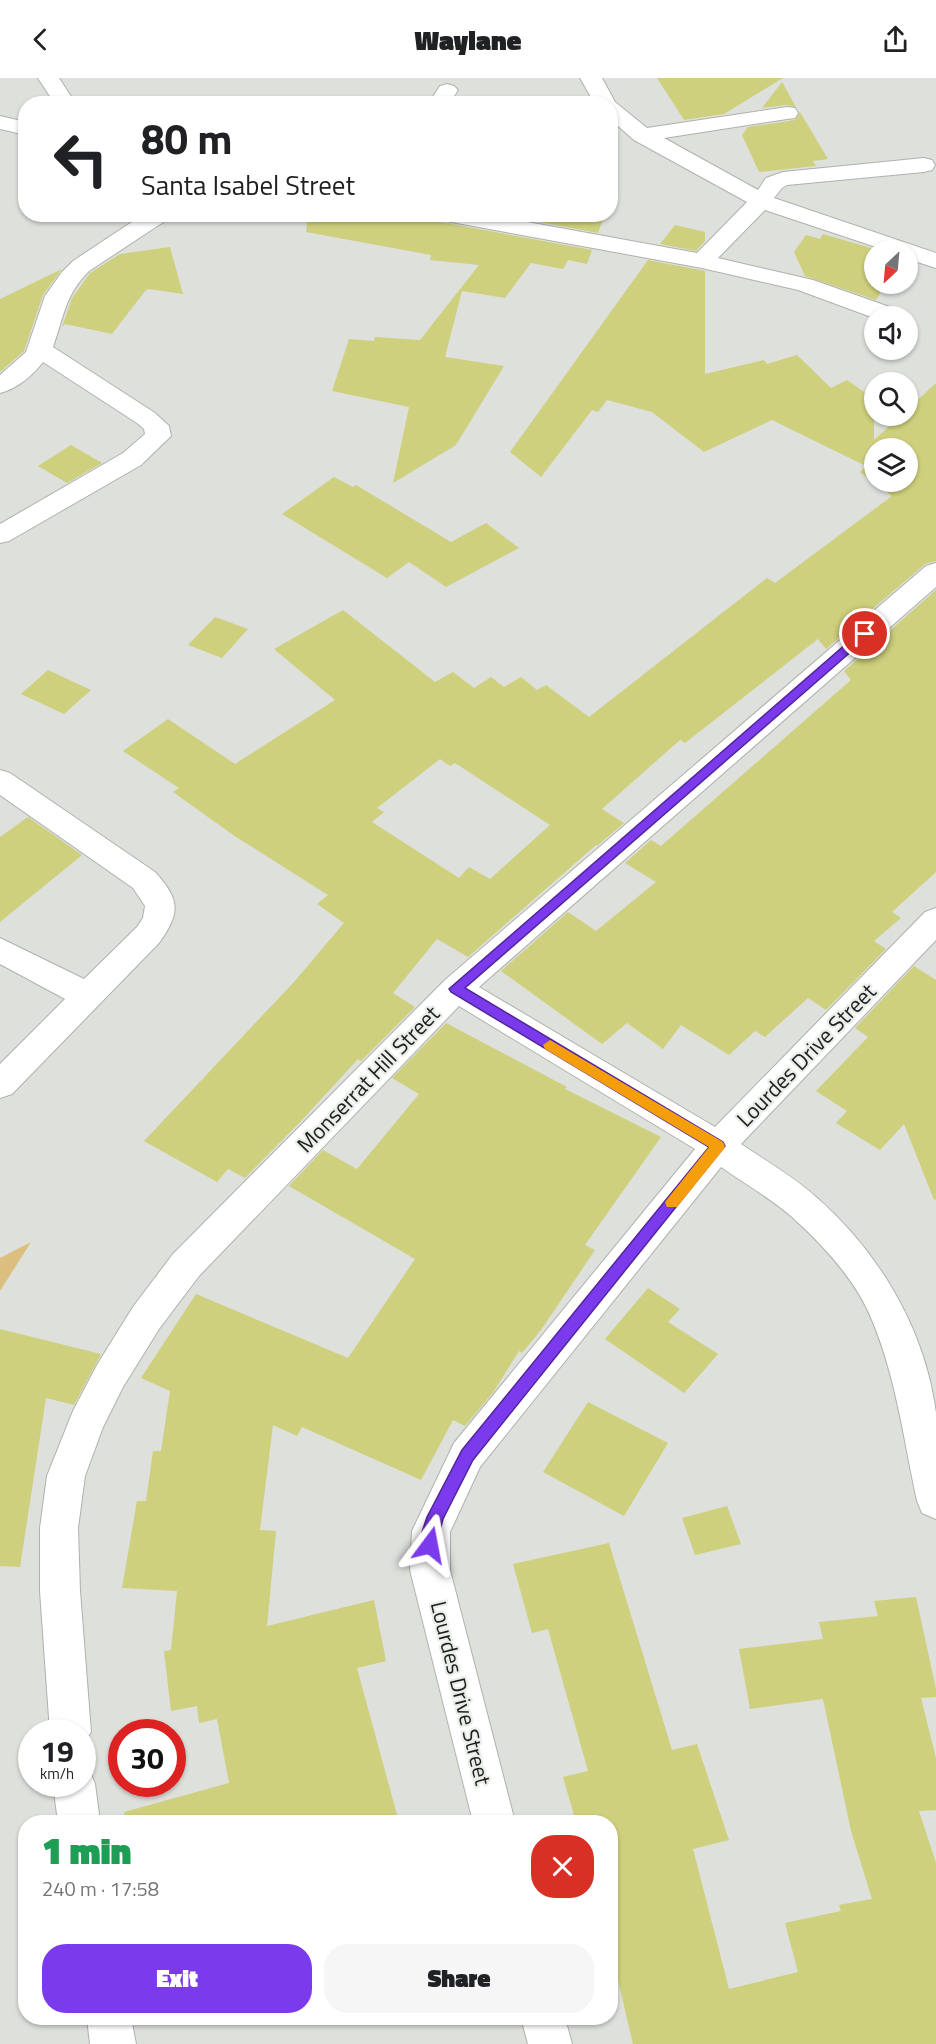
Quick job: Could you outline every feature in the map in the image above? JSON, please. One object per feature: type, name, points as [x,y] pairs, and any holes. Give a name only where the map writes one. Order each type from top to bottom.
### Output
[{"type":"street","points":[[48,78],[60,96]]},
{"type":"street","points":[[599,78],[591,78],[601,96]]},
{"type":"street","points":[[642,135],[787,113]]},
{"type":"street","points":[[618,114],[642,135],[761,201],[875,240]]},
{"type":"street","points":[[0,139],[15,127]]},
{"type":"street","points":[[702,261],[761,201],[774,183],[783,179],[924,165]]},
{"type":"street","points":[[0,386],[20,373],[40,349],[56,296],[70,276],[81,266],[148,222]]},
{"type":"street","points":[[500,222],[702,261],[805,285],[865,306]]},
{"type":"street","points":[[918,255],[936,261]]},
{"type":"street","points":[[0,535],[132,459],[158,436],[156,426],[151,422],[40,349]]},
{"type":"street","name":"Monserrat Hill Street","points":[[69,1719],[60,1591],[59,1528],[66,1476],[86,1423],[110,1376],[146,1318],[186,1265],[456,989],[936,572]]},
{"type":"street","points":[[0,780],[144,880],[156,894],[162,906],[159,920],[148,935],[0,1085]]},
{"type":"street","name":"Lourdes Drive Street","points":[[492,1815],[430,1570],[430,1532],[467,1455],[718,1146],[936,920]]},
{"type":"street","points":[[0,950],[88,996]]},
{"type":"street","points":[[456,989],[718,1146],[802,1205],[831,1232],[854,1258],[888,1313],[908,1370],[936,1501]]},
{"type":"street","points":[[76,1797],[79,1815]]},
{"type":"street","points":[[110,2025],[113,2044]]},
{"type":"street","points":[[545,2025],[550,2044]]},
{"type":"shaded area","points":[[31,1242],[0,1291],[0,1258]]},
{"type":"building","points":[[657,78],[783,78],[724,114],[684,120]]},
{"type":"building","points":[[782,82],[796,107],[787,105],[762,108]]},
{"type":"building","points":[[800,112],[828,159],[813,161],[816,166],[759,172],[742,135],[748,127],[795,120]]},
{"type":"building","points":[[307,222],[440,222],[592,250],[587,264],[568,260],[563,269],[531,263],[505,298],[462,291],[445,357],[504,366],[456,445],[393,483],[409,407],[332,391],[349,339],[374,341],[375,337],[420,340],[479,265],[430,260],[431,255],[306,232]]},
{"type":"building","points":[[540,222],[602,222],[598,233]]},
{"type":"building","points":[[675,225],[705,232],[705,241],[696,251],[660,244]]},
{"type":"building","points":[[823,234],[864,246],[864,294],[880,294],[876,300],[805,276],[794,252],[806,235],[820,239]]},
{"type":"building","points":[[170,247],[183,294],[149,289],[145,291],[112,334],[65,324],[62,327],[72,298],[90,273],[120,254]]},
{"type":"building","points":[[648,260],[705,271],[705,374],[764,360],[767,364],[797,355],[831,388],[847,380],[864,392],[864,426],[874,426],[874,438],[864,438],[864,465],[772,420],[704,452],[652,412],[607,400],[598,412],[592,410],[541,477],[510,452]]},
{"type":"building","points":[[62,269],[43,295],[24,351],[0,372],[0,299]]},
{"type":"building","points":[[936,383],[936,561],[925,564],[826,649],[818,639],[685,743],[680,740],[602,809],[624,823],[468,957],[437,939],[393,993],[415,1007],[361,1061],[358,1059],[245,1178],[228,1169],[217,1182],[144,1141],[294,982],[344,923],[317,904],[328,895],[236,837],[173,792],[179,788],[123,751],[168,719],[235,764],[335,700],[274,649],[343,610],[435,682],[453,672],[474,688],[491,677],[504,687],[521,677],[537,690],[546,685],[589,717],[767,578],[775,583],[892,496],[887,492],[918,492],[918,438],[876,438],[890,426],[918,426],[918,400]],"holes":[[[440,759],[450,766],[455,763],[550,825],[490,879],[469,867],[459,878],[372,822],[384,812],[377,808]]]},
{"type":"building","points":[[71,445],[102,463],[67,483],[38,466]]},
{"type":"building","points":[[334,477],[353,487],[356,485],[451,542],[486,523],[519,548],[446,587],[409,562],[387,578],[282,514]]},
{"type":"building","points":[[936,590],[936,872],[892,912],[901,918],[874,941],[886,949],[826,1010],[808,998],[765,1037],[755,1031],[729,1055],[681,1025],[663,1049],[627,1023],[602,1044],[501,971],[568,912],[596,931],[656,882],[625,863],[651,840],[661,846],[851,680],[844,671]]},
{"type":"building","points":[[215,617],[248,629],[222,658],[188,645]]},
{"type":"building","points":[[48,670],[91,690],[64,714],[21,694]]},
{"type":"building","points":[[28,817],[82,855],[0,922],[0,837]]},
{"type":"building","points":[[914,966],[936,980],[936,1199],[934,1200],[904,1124],[880,1150],[836,1123],[847,1111],[816,1091],[868,1037],[855,1028]]},
{"type":"building","points":[[446,1023],[567,1087],[565,1089],[661,1137],[585,1245],[595,1250],[541,1330],[522,1353],[519,1351],[494,1391],[465,1426],[453,1420],[421,1480],[302,1427],[297,1436],[273,1425],[260,1530],[276,1531],[267,1626],[374,1600],[386,1661],[357,1668],[397,1815],[125,1815],[124,1812],[178,1797],[186,1797],[186,1795],[229,1783],[217,1719],[199,1723],[197,1706],[171,1711],[164,1651],[171,1650],[177,1591],[122,1588],[137,1501],[146,1501],[153,1451],[161,1451],[170,1391],[141,1378],[196,1294],[348,1358],[415,1259],[289,1186],[323,1150],[357,1169],[419,1094],[392,1078]]},
{"type":"building","points":[[648,1288],[680,1309],[668,1322],[718,1354],[684,1393],[605,1339]]},
{"type":"building","points":[[0,1329],[101,1354],[74,1405],[46,1398],[20,1567],[0,1566]]},
{"type":"building","points":[[588,1402],[668,1443],[624,1516],[543,1472]]},
{"type":"building","points":[[727,1506],[741,1544],[695,1555],[682,1518]]},
{"type":"building","points":[[609,1543],[672,1750],[697,1744],[729,1840],[693,1849],[729,1989],[798,1972],[785,1923],[841,1911],[839,1905],[872,1899],[851,1831],[823,1699],[750,1709],[739,1649],[823,1639],[819,1622],[878,1616],[874,1601],[916,1597],[936,1689],[936,1697],[921,1698],[936,1758],[936,1810],[919,1811],[936,1863],[936,2044],[633,2044],[618,1980],[618,1815],[574,1815],[563,1777],[588,1771],[548,1629],[532,1633],[513,1564]]},
{"type":"slow traffic","points":[[550,1045],[718,1146],[672,1202]]},
{"type":"route","points":[[430,1545],[430,1532],[435,1517],[467,1455],[718,1146],[456,989],[865,634]]}]
